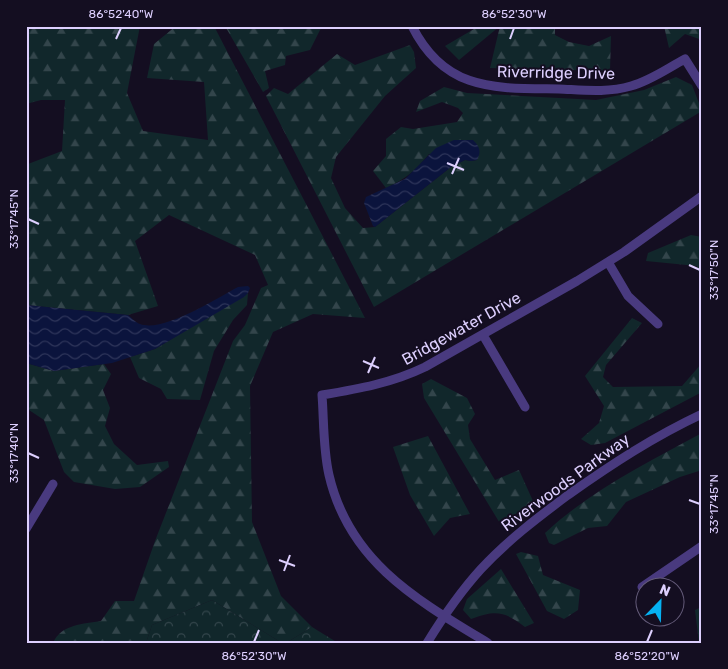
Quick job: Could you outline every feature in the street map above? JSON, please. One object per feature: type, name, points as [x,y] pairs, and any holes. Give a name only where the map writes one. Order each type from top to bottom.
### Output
[{"type":"street","name":"Riverridge Drive","points":[[412,26],[425,49],[440,64],[458,75],[479,84],[506,88],[614,90],[642,82],[685,59],[702,86]]},
{"type":"street","name":"Bridgewater Drive","points":[[443,616],[380,568],[362,547],[343,516],[328,472],[322,395],[380,384],[407,376],[483,335],[608,262],[702,196]]},
{"type":"street","points":[[608,262],[628,296],[658,324]]},
{"type":"street","points":[[483,335],[525,407]]},
{"type":"street","name":"Riverwoods Parkway","points":[[427,643],[443,616],[482,568],[525,528],[611,464],[656,437],[702,414]]},
{"type":"street","points":[[26,529],[53,484]]},
{"type":"street","points":[[658,576],[702,546]]},
{"type":"street","points":[[443,616],[488,643]]},
{"type":"green space","points":[[51,26],[140,26],[127,93],[143,131],[208,140],[204,82],[147,78],[154,44],[176,26],[212,26],[215,28],[365,318],[313,314],[273,332],[250,386],[252,522],[281,596],[312,627],[286,643],[282,643],[212,600],[152,625],[146,643],[53,643],[61,632],[67,628],[101,621],[115,601],[134,601],[155,541],[233,341],[245,325],[261,288],[268,285],[255,255],[169,215],[135,241],[158,306],[128,315],[26,305],[26,166],[62,151],[65,100],[41,100],[26,104],[26,30]]},
{"type":"green space","points":[[225,26],[322,26],[310,50],[286,56],[285,65],[265,71],[269,88],[263,92]]},
{"type":"green space","points":[[479,26],[500,26],[459,60],[445,46]]},
{"type":"green space","points":[[500,26],[555,26],[555,35],[569,42],[589,46],[611,36],[610,71],[490,68]]},
{"type":"green space","points":[[664,26],[702,26],[702,40],[685,34],[669,48]]},
{"type":"green space","points":[[410,45],[414,52],[416,68],[385,96],[336,157],[331,178],[345,208],[363,228],[375,227],[451,167],[465,160],[477,160],[429,154],[410,174],[386,188],[373,171],[386,156],[386,139],[401,127],[413,129],[457,122],[463,113],[458,108],[442,102],[416,112],[420,101],[444,87],[467,93],[596,100],[644,90],[676,77],[692,85],[702,111],[374,307],[266,96],[274,88],[288,94],[337,54],[355,65]]},
{"type":"green space","points":[[691,235],[702,237],[702,282],[697,266],[646,261],[648,253]]},
{"type":"green space","points":[[248,293],[247,305],[233,320],[214,351],[200,400],[167,399],[161,389],[139,378],[130,357],[155,349]]},
{"type":"green space","points":[[632,318],[642,323],[606,365],[603,377],[613,387],[682,386],[702,363],[702,392],[605,443],[591,445],[581,439],[599,423],[604,406],[585,376]]},
{"type":"green space","points":[[26,363],[54,371],[104,364],[111,374],[103,390],[110,408],[105,426],[114,444],[137,465],[168,461],[169,467],[140,487],[115,489],[74,482],[64,472],[44,420],[26,408]]},
{"type":"green space","points":[[431,379],[467,398],[475,414],[468,425],[470,439],[495,480],[519,470],[533,501],[501,525],[424,398],[422,384]]},
{"type":"green space","points":[[702,433],[702,470],[680,477],[626,502],[607,526],[588,528],[554,545],[549,543],[545,533],[581,504],[620,478]]},
{"type":"green space","points":[[428,436],[470,514],[450,518],[434,536],[410,495],[393,447]]},
{"type":"green space","points":[[521,552],[538,556],[543,575],[580,590],[578,610],[564,619],[547,611],[516,554]]},
{"type":"green space","points":[[501,569],[534,623],[525,627],[505,615],[494,613],[471,619],[463,610],[467,599]]},
{"type":"green space","points":[[212,600],[282,643],[146,643],[152,625]]},
{"type":"green space","points":[[702,607],[702,643],[699,643],[695,610]]},
{"type":"green space","points":[[312,627],[338,643],[286,643]]},
{"type":"water","points":[[454,140],[473,140],[479,149],[477,160],[465,160],[451,167],[375,227],[373,226],[364,203],[366,197],[405,179],[436,148]]},
{"type":"water","points":[[248,286],[250,288],[244,297],[155,349],[112,363],[54,371],[26,363],[26,305],[128,315],[138,323],[162,324],[190,313],[238,287]]}]
